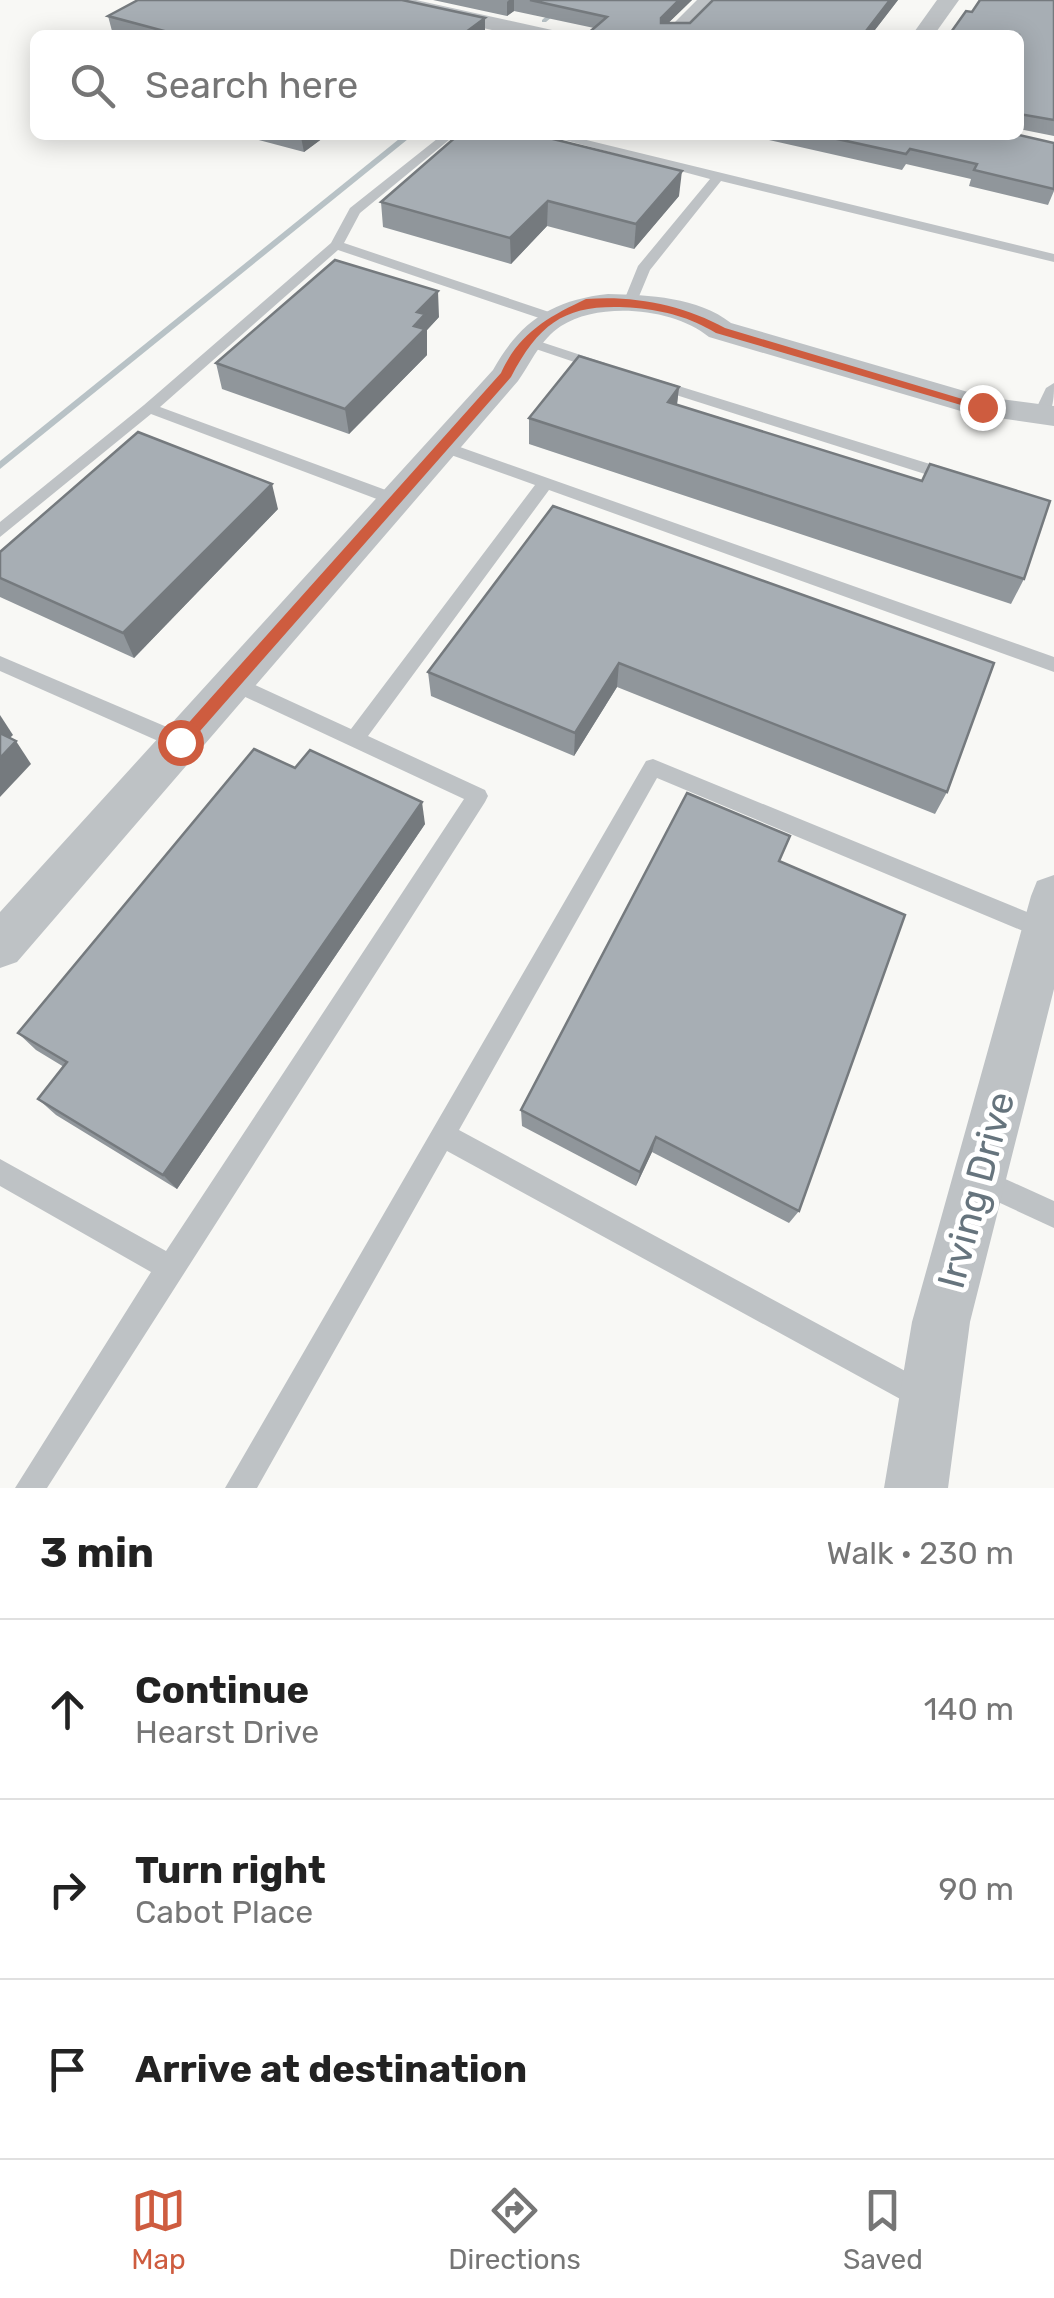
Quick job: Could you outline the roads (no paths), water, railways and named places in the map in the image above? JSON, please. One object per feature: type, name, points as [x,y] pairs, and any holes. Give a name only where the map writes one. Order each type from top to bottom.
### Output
[{"type":"street","points":[[387,0],[416,3],[524,30]]},
{"type":"street","points":[[677,30],[709,0]]},
{"type":"street","points":[[927,30],[948,0]]},
{"type":"street","points":[[0,946],[507,374],[540,330],[590,301],[630,303],[694,316],[720,330],[982,407],[1050,406]]},
{"type":"street","name":"Irving Drive","points":[[916,1488],[941,1322],[1051,921]]},
{"type":"lane","points":[[0,531],[336,245],[354,211],[442,140]]},
{"type":"lane","points":[[572,140],[1054,258]]},
{"type":"lane","points":[[630,303],[643,269],[718,177]]},
{"type":"lane","points":[[336,245],[540,330],[624,374]]},
{"type":"lane","points":[[643,380],[976,484]]},
{"type":"lane","points":[[149,408],[396,500]]},
{"type":"lane","points":[[443,446],[1054,665]]},
{"type":"lane","points":[[355,740],[545,483]]},
{"type":"lane","points":[[0,663],[180,742]]},
{"type":"lane","points":[[30,1488],[478,796],[233,683]]},
{"type":"lane","points":[[240,1488],[652,767],[1051,921]]},
{"type":"lane","points":[[442,1135],[929,1399]]},
{"type":"lane","points":[[0,1172],[170,1268]]},
{"type":"lane","points":[[979,1180],[1054,1215]]},
{"type":"waterway","points":[[544,21],[569,0]]},
{"type":"waterway","points":[[0,466],[403,140]]}]
